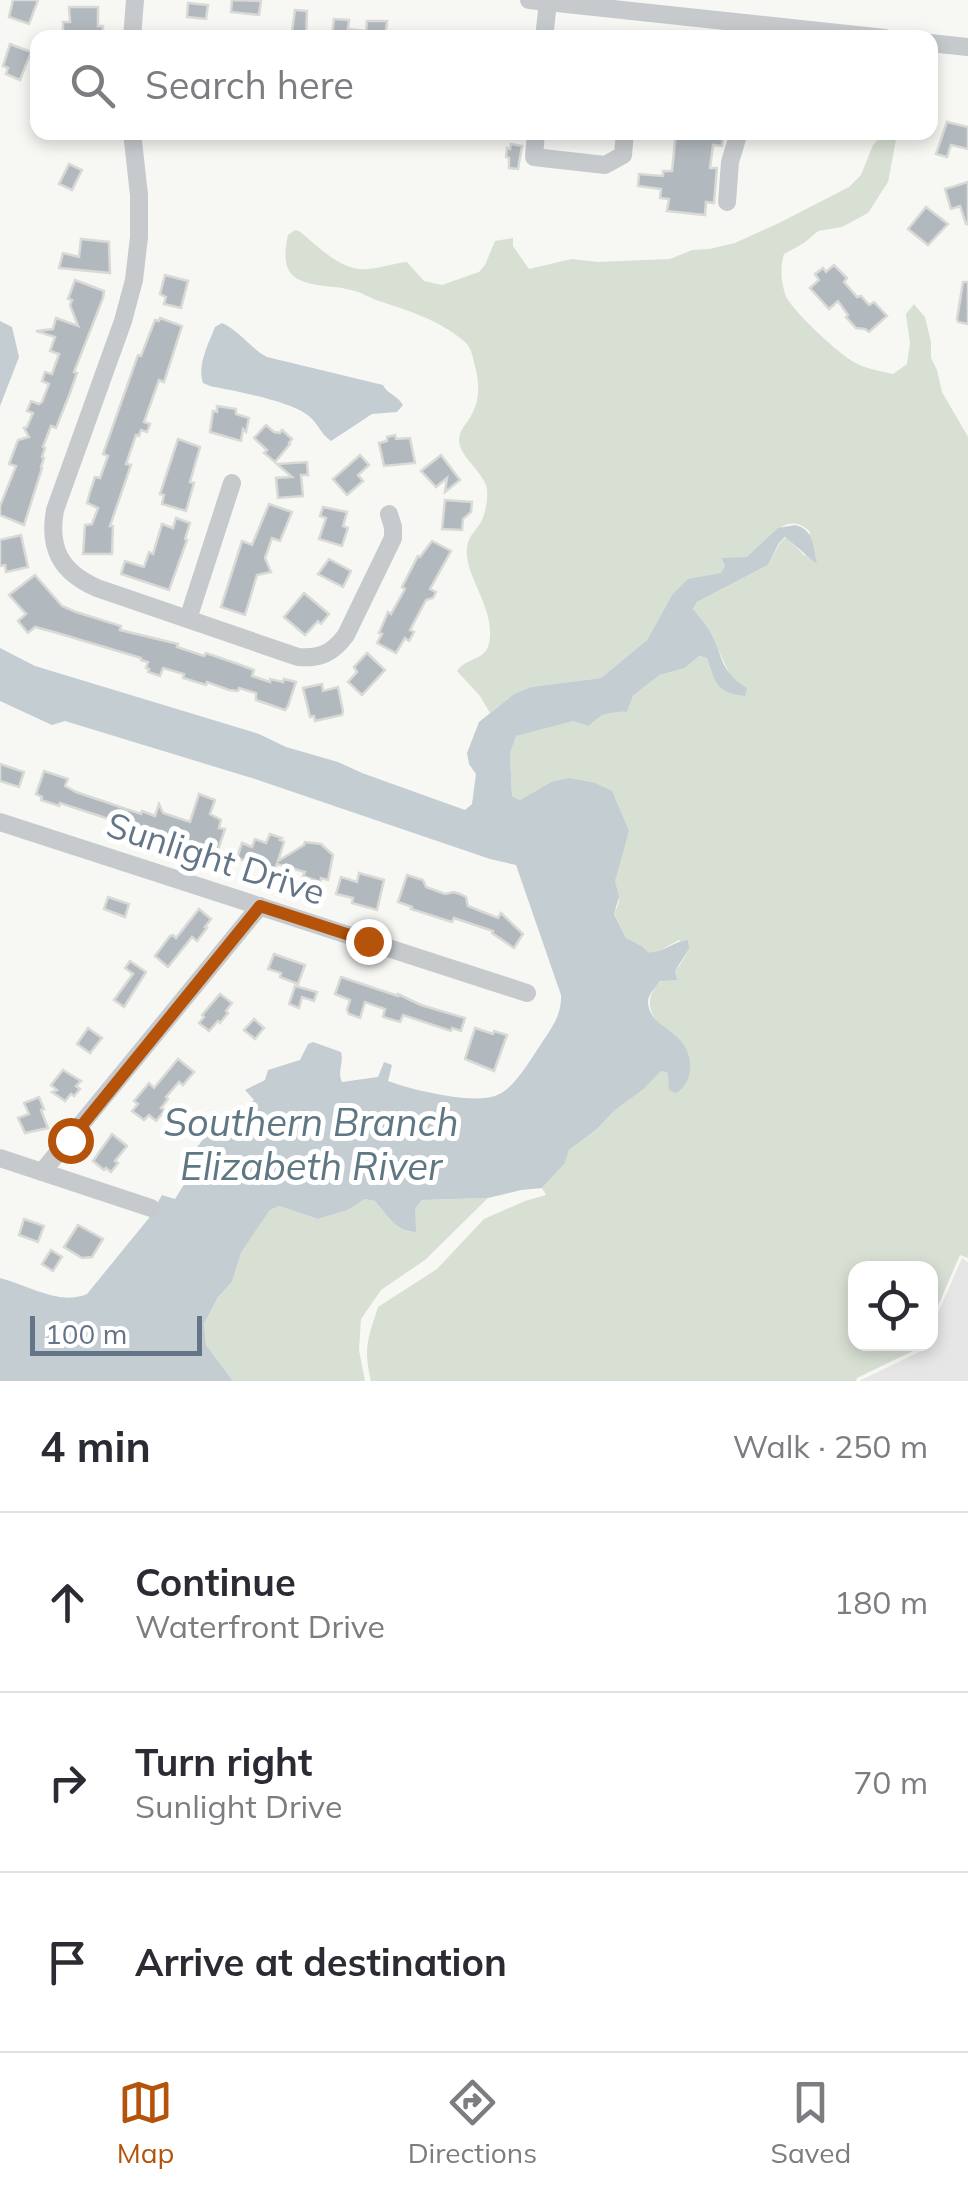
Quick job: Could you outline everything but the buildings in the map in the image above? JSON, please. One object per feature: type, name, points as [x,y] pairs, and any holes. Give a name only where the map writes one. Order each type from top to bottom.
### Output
[{"type":"street","points":[[132,30],[134,0]]},
{"type":"street","points":[[543,30],[538,1],[741,30]]},
{"type":"street","points":[[938,43],[968,46]]},
{"type":"street","points":[[133,140],[139,195],[134,280],[54,510],[53,542],[59,558],[82,582],[298,657],[313,658],[326,655],[346,635],[389,549],[394,527],[389,514]]},
{"type":"street","points":[[535,140],[534,158],[605,164],[623,155],[625,140]]},
{"type":"street","points":[[727,202],[736,140]]},
{"type":"street","points":[[188,618],[232,483]]},
{"type":"street","name":"Sunlight Drive","points":[[0,822],[528,993]]},
{"type":"street","points":[[42,1172],[260,906]]},
{"type":"street","points":[[0,1158],[151,1208]]},
{"type":"shaded area","points":[[878,140],[896,140],[888,182],[868,213],[842,227],[818,231],[784,254],[781,274],[785,294],[805,320],[847,357],[878,371],[893,374],[907,364],[910,343],[906,314],[914,304],[925,317],[931,358],[942,392],[968,437],[968,1258],[960,1255],[938,1306],[938,1261],[848,1261],[848,1351],[913,1351],[856,1381],[371,1381],[368,1343],[378,1307],[437,1269],[484,1219],[546,1195],[542,1188],[565,1163],[569,1150],[661,1071],[668,1073],[676,1036],[657,1021],[650,1000],[657,985],[676,970],[689,949],[679,940],[656,953],[648,952],[626,938],[614,913],[619,900],[616,875],[629,831],[551,782],[520,800],[512,796],[510,753],[515,736],[574,721],[595,720],[610,711],[627,712],[640,690],[660,675],[685,668],[699,656],[707,658],[712,674],[746,688],[732,679],[709,631],[693,609],[697,602],[768,565],[786,537],[805,556],[810,532],[800,525],[783,526],[747,557],[721,559],[725,566],[722,573],[672,595],[647,640],[601,678],[531,687],[514,694],[490,713],[457,671],[486,651],[490,636],[487,612],[467,558],[469,540],[484,514],[487,489],[462,452],[459,440],[478,395],[471,351],[455,334],[423,316],[355,291],[296,278],[287,264],[288,235],[299,231],[331,257],[358,269],[407,262],[424,281],[442,285],[479,272],[495,241],[513,238],[513,246],[529,269],[572,259],[670,259],[692,250],[735,243],[849,187],[861,175]]},
{"type":"shaded area","points":[[488,1198],[425,1260],[381,1290],[361,1319],[359,1350],[365,1381],[233,1381],[206,1345],[204,1324],[218,1297],[232,1282],[241,1253],[270,1210],[279,1206],[318,1219],[348,1210],[365,1199],[375,1201],[397,1226],[415,1232],[415,1209],[422,1200]]},
{"type":"shaded area","points":[[962,1258],[968,1262],[968,1381],[859,1381],[921,1351],[938,1351],[938,1313]]},
{"type":"water","points":[[0,321],[12,327],[19,357],[0,406]]},
{"type":"water","points":[[222,323],[267,357],[383,385],[403,405],[397,412],[372,414],[331,441],[310,417],[291,406],[203,383],[204,355],[215,327]]},
{"type":"water","name":"Southern Branch Elizabeth River","points":[[795,525],[809,535],[817,564],[785,537],[768,565],[697,602],[693,609],[709,630],[726,669],[747,688],[745,696],[723,689],[707,658],[699,656],[685,668],[660,675],[640,690],[627,712],[606,714],[589,726],[574,721],[516,736],[510,753],[512,796],[520,800],[551,782],[569,778],[612,791],[629,831],[615,881],[619,897],[614,914],[626,938],[648,952],[688,940],[689,949],[675,971],[677,980],[660,981],[648,1002],[657,1021],[687,1050],[690,1070],[682,1089],[676,1093],[669,1090],[668,1073],[661,1071],[569,1150],[565,1163],[542,1188],[488,1198],[422,1200],[415,1209],[416,1232],[397,1226],[375,1201],[365,1199],[348,1210],[318,1219],[279,1206],[270,1210],[241,1253],[232,1282],[218,1297],[204,1324],[206,1345],[233,1381],[0,1381],[0,1278],[54,1296],[87,1294],[149,1218],[162,1195],[175,1199],[190,1175],[188,1159],[207,1134],[239,1117],[254,1100],[245,1090],[265,1080],[268,1070],[300,1060],[313,1042],[341,1052],[342,1082],[378,1077],[384,1062],[392,1065],[388,1081],[399,1085],[457,1097],[495,1096],[527,1066],[558,1015],[561,995],[516,865],[65,721],[52,725],[0,701],[0,648],[35,666],[259,734],[465,810],[472,804],[476,774],[467,753],[479,722],[514,694],[531,687],[601,678],[647,640],[672,595],[688,579],[721,573],[725,566],[721,558],[747,557],[778,528]]},
{"type":"route","points":[[70,1140],[260,906],[368,941]]}]
